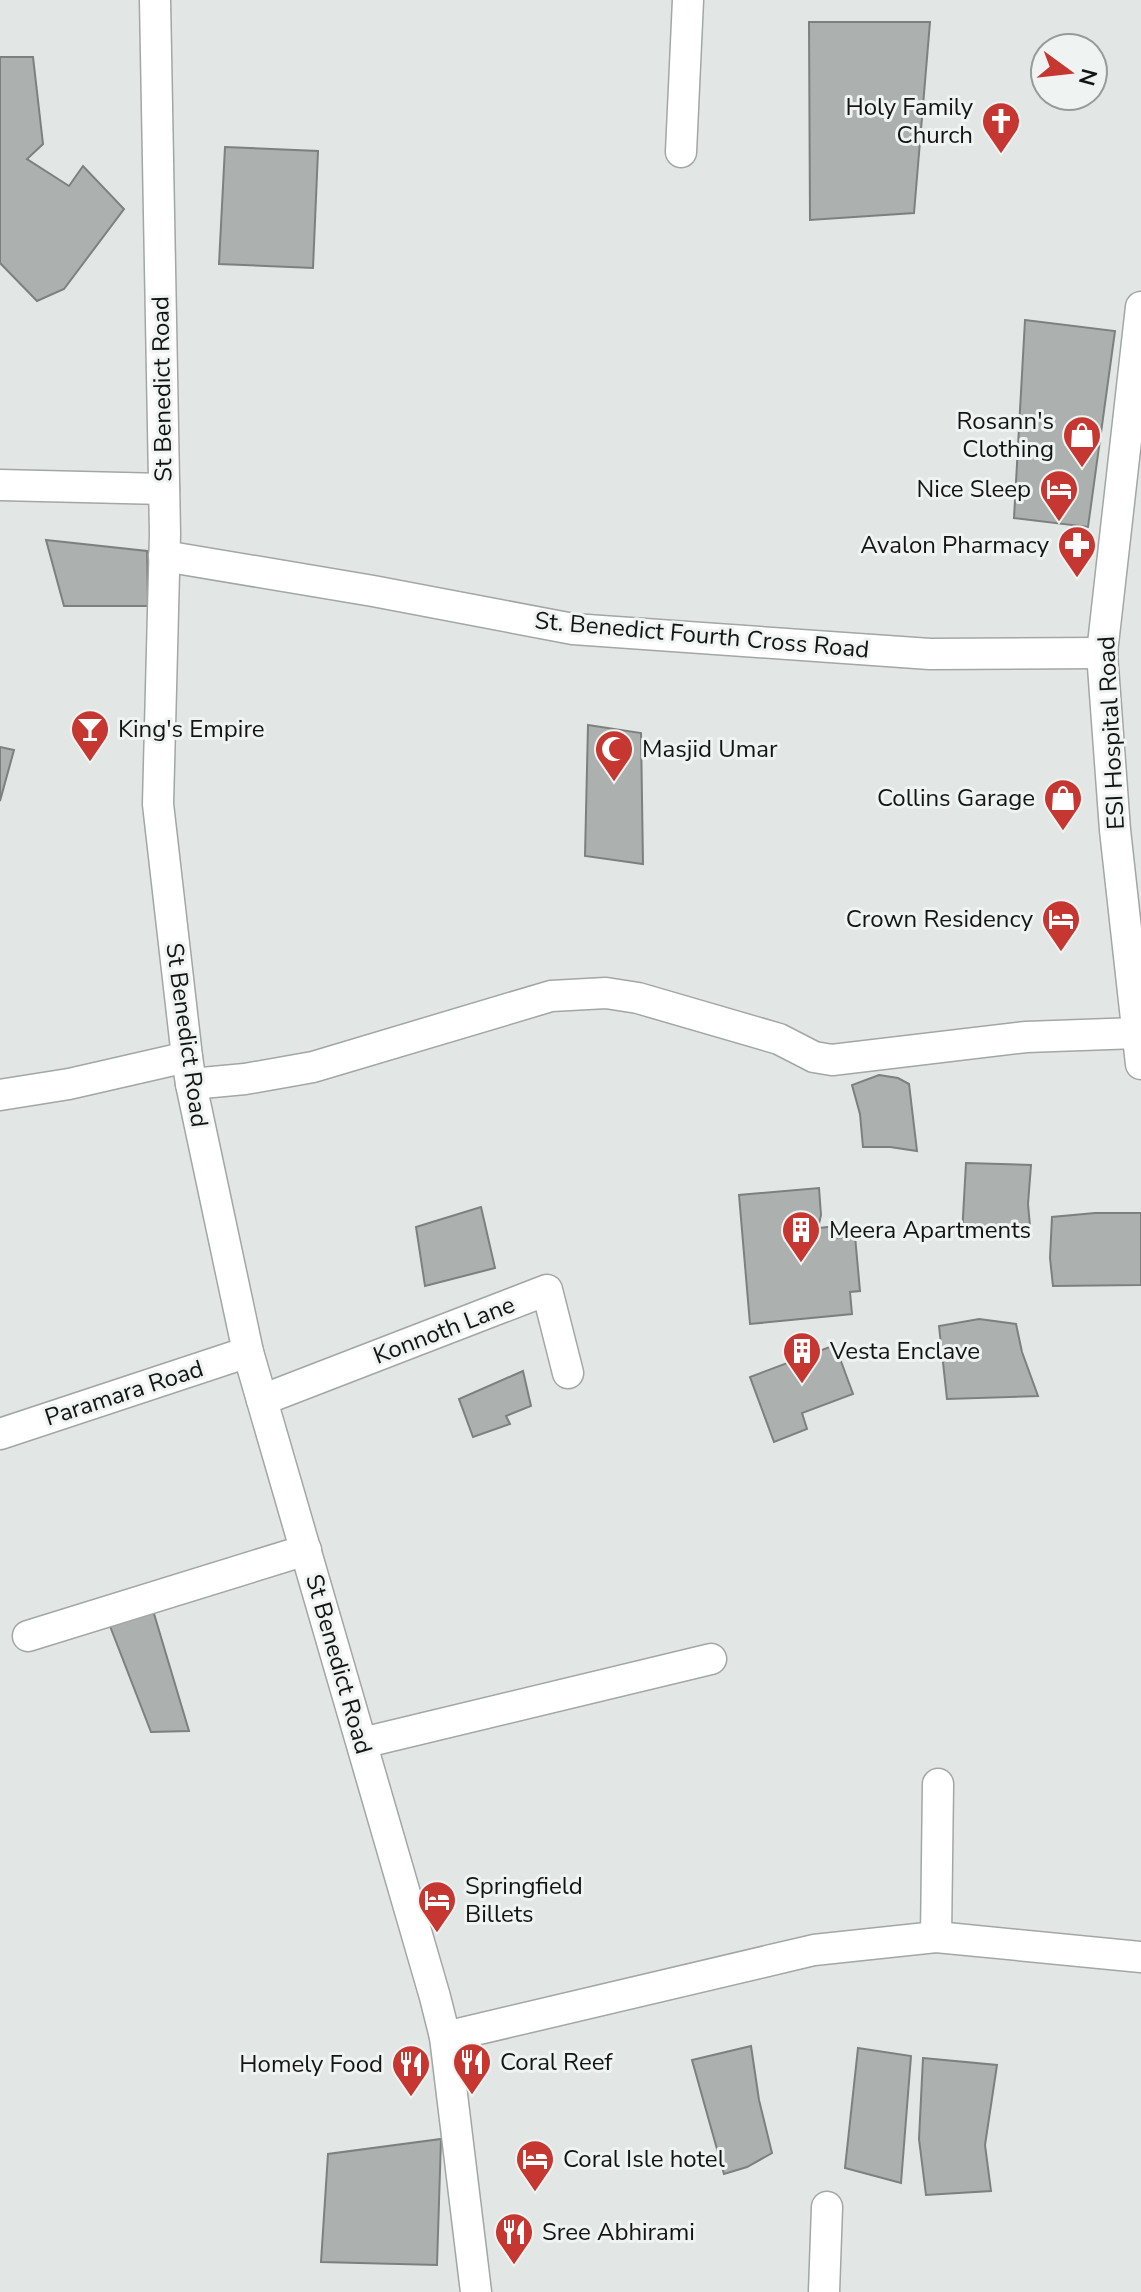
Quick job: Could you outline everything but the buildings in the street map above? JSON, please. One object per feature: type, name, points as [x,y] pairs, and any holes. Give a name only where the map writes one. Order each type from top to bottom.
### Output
[{"type":"street","name":"St Benedict Road","points":[[155,0],[164,489],[158,804],[189,1070],[248,1352],[445,2037],[476,2292]]},
{"type":"street","points":[[681,152],[688,0]]},
{"type":"street","name":"ESI Hospital Road","points":[[1141,307],[1134,422],[1102,653],[1128,830],[1141,1064]]},
{"type":"street","points":[[0,485],[164,489]]},
{"type":"street","name":"St. Benedict Fourth Cross Road","points":[[164,556],[573,629],[930,654],[1102,653]]},
{"type":"street","points":[[0,1095],[189,1070],[245,1079],[313,1067],[551,996],[581,994],[606,993],[638,998],[779,1039],[814,1057],[832,1060],[1026,1037],[1137,1033]]},
{"type":"street","name":"Konnoth Lane","points":[[262,1400],[547,1290],[568,1373]]},
{"type":"street","name":"Paramara Road","points":[[0,1434],[248,1352]]},
{"type":"street","points":[[28,1636],[306,1550]]},
{"type":"street","points":[[362,1743],[711,1659]]},
{"type":"street","points":[[936,1937],[938,1784]]},
{"type":"street","points":[[445,2037],[814,1950],[936,1937],[1141,1957]]},
{"type":"street","points":[[824,2292],[827,2207]]},
{"type":"place","name":"Holy Family Church","points":[[1001,155]]},
{"type":"place","name":"Rosann's Clothing","points":[[1082,469]]},
{"type":"place","name":"Nice Sleep","points":[[1059,523]]},
{"type":"place","name":"Avalon Pharmacy","points":[[1077,579]]},
{"type":"place","name":"King's Empire","points":[[90,763]]},
{"type":"place","name":"Masjid Umar","points":[[614,783]]},
{"type":"place","name":"Collins Garage","points":[[1063,832]]},
{"type":"place","name":"Crown Residency","points":[[1061,953]]},
{"type":"place","name":"Meera Apartments","points":[[801,1264]]},
{"type":"place","name":"Vesta Enclave","points":[[802,1385]]},
{"type":"place","name":"Springfield Billets","points":[[437,1934]]},
{"type":"place","name":"Coral Reef","points":[[472,2096]]},
{"type":"place","name":"Homely Food","points":[[411,2098]]},
{"type":"place","name":"Coral Isle hotel","points":[[535,2193]]},
{"type":"place","name":"Sree Abhirami","points":[[514,2266]]}]
